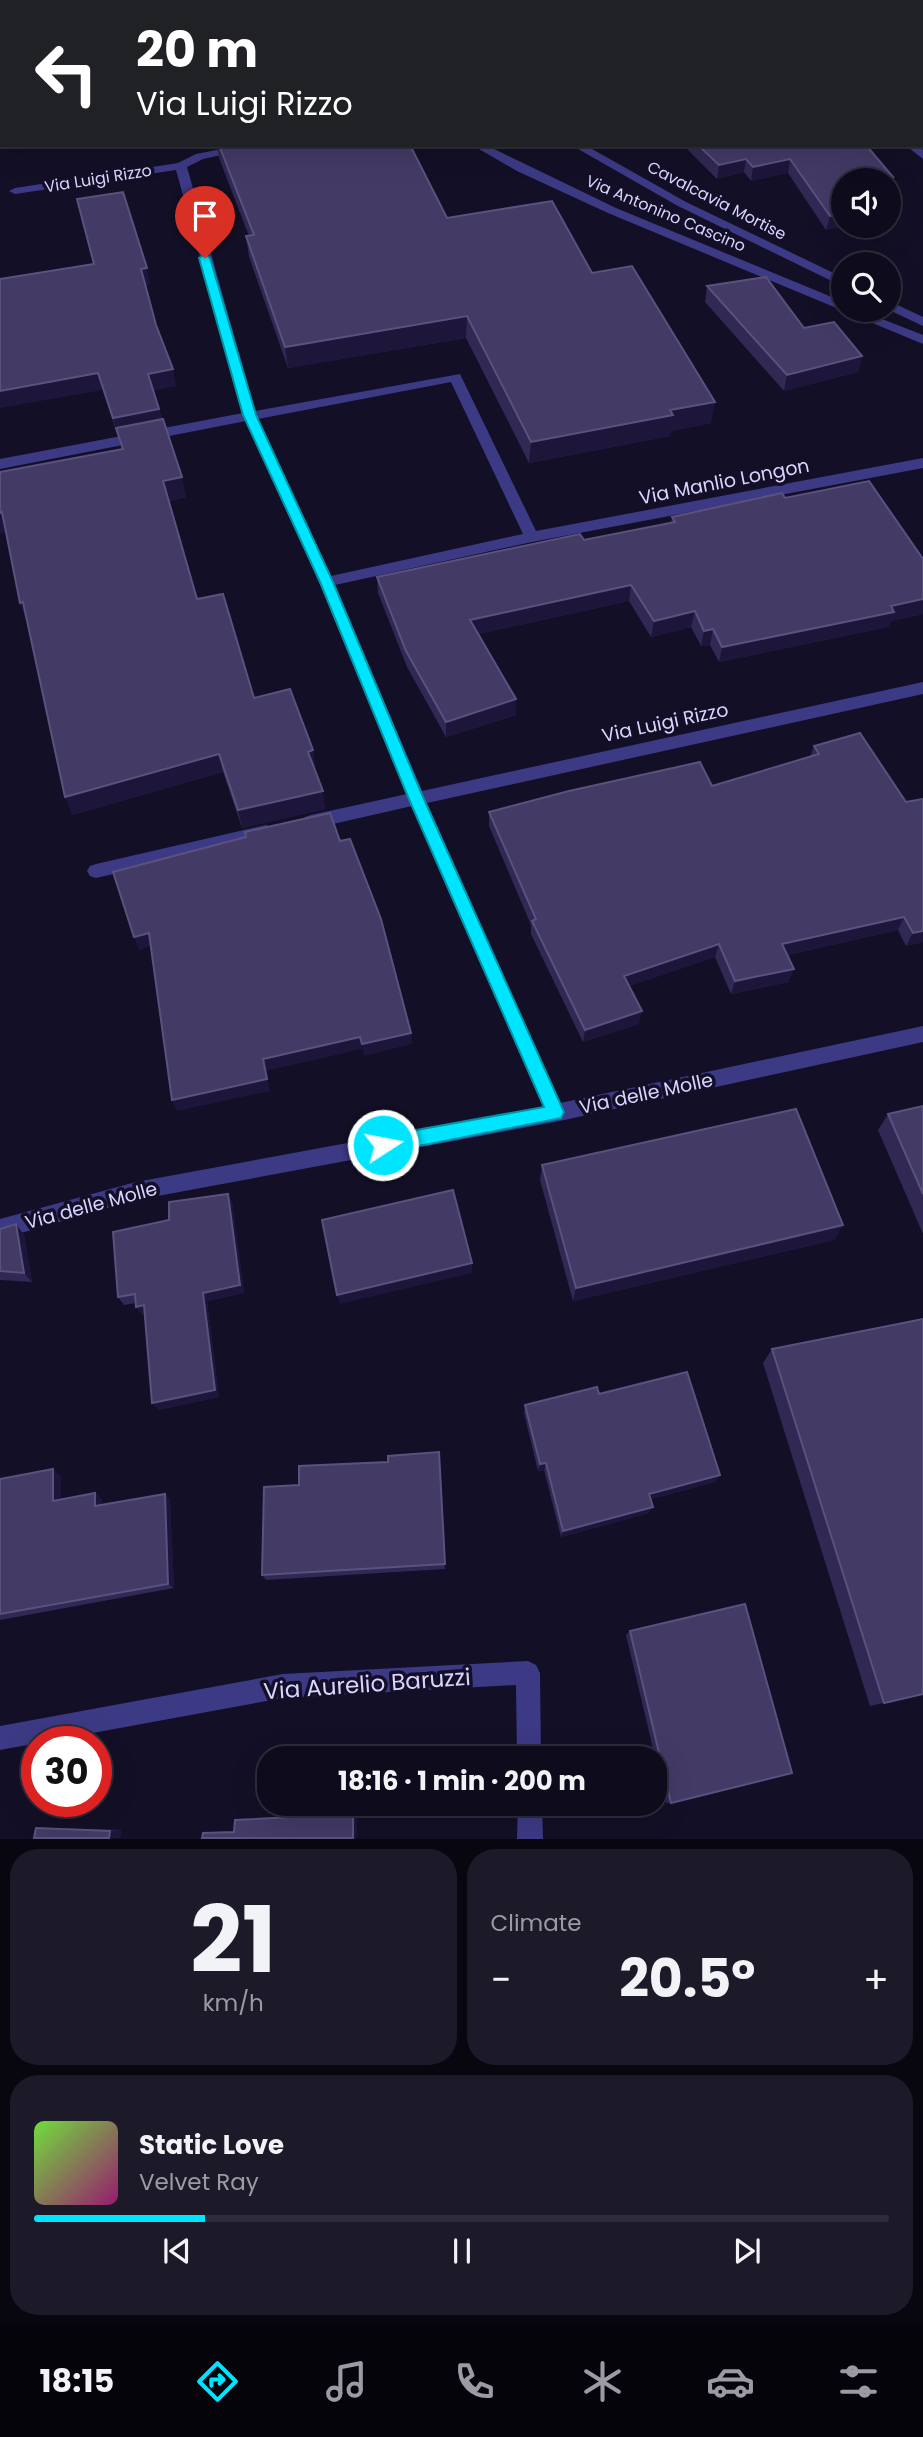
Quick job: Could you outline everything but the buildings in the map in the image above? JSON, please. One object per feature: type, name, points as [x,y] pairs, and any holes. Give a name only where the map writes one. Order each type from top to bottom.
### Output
[{"type":"street","name":"Via Luigi Rizzo","points":[[15,191],[181,166],[200,156],[252,147]]},
{"type":"street","name":"Via Antonino Cascino","points":[[481,147],[519,168],[632,220],[831,302]]},
{"type":"street","name":"Cavalcavia Mortise","points":[[580,147],[681,204],[831,277]]},
{"type":"street","points":[[181,166],[250,415],[326,582],[416,797],[555,1112]]},
{"type":"street","points":[[901,311],[923,322]]},
{"type":"street","points":[[879,322],[923,340]]},
{"type":"street","points":[[0,464],[455,377],[532,537]]},
{"type":"street","name":"Via Manlio Longon","points":[[326,582],[532,537],[923,463]]},
{"type":"street","name":"Via Luigi Rizzo","points":[[96,871],[416,797],[923,688]]},
{"type":"street","name":"Via delle Molle","points":[[0,1229],[136,1191],[555,1112],[923,1034]]},
{"type":"street","name":"Via Aurelio Baruzzi","points":[[0,1738],[283,1686],[528,1673],[529,1746]]},
{"type":"street","points":[[530,1816],[530,1839]]},
{"type":"route","points":[[205,258],[250,415],[326,582],[416,797],[555,1112],[383,1145]]}]
